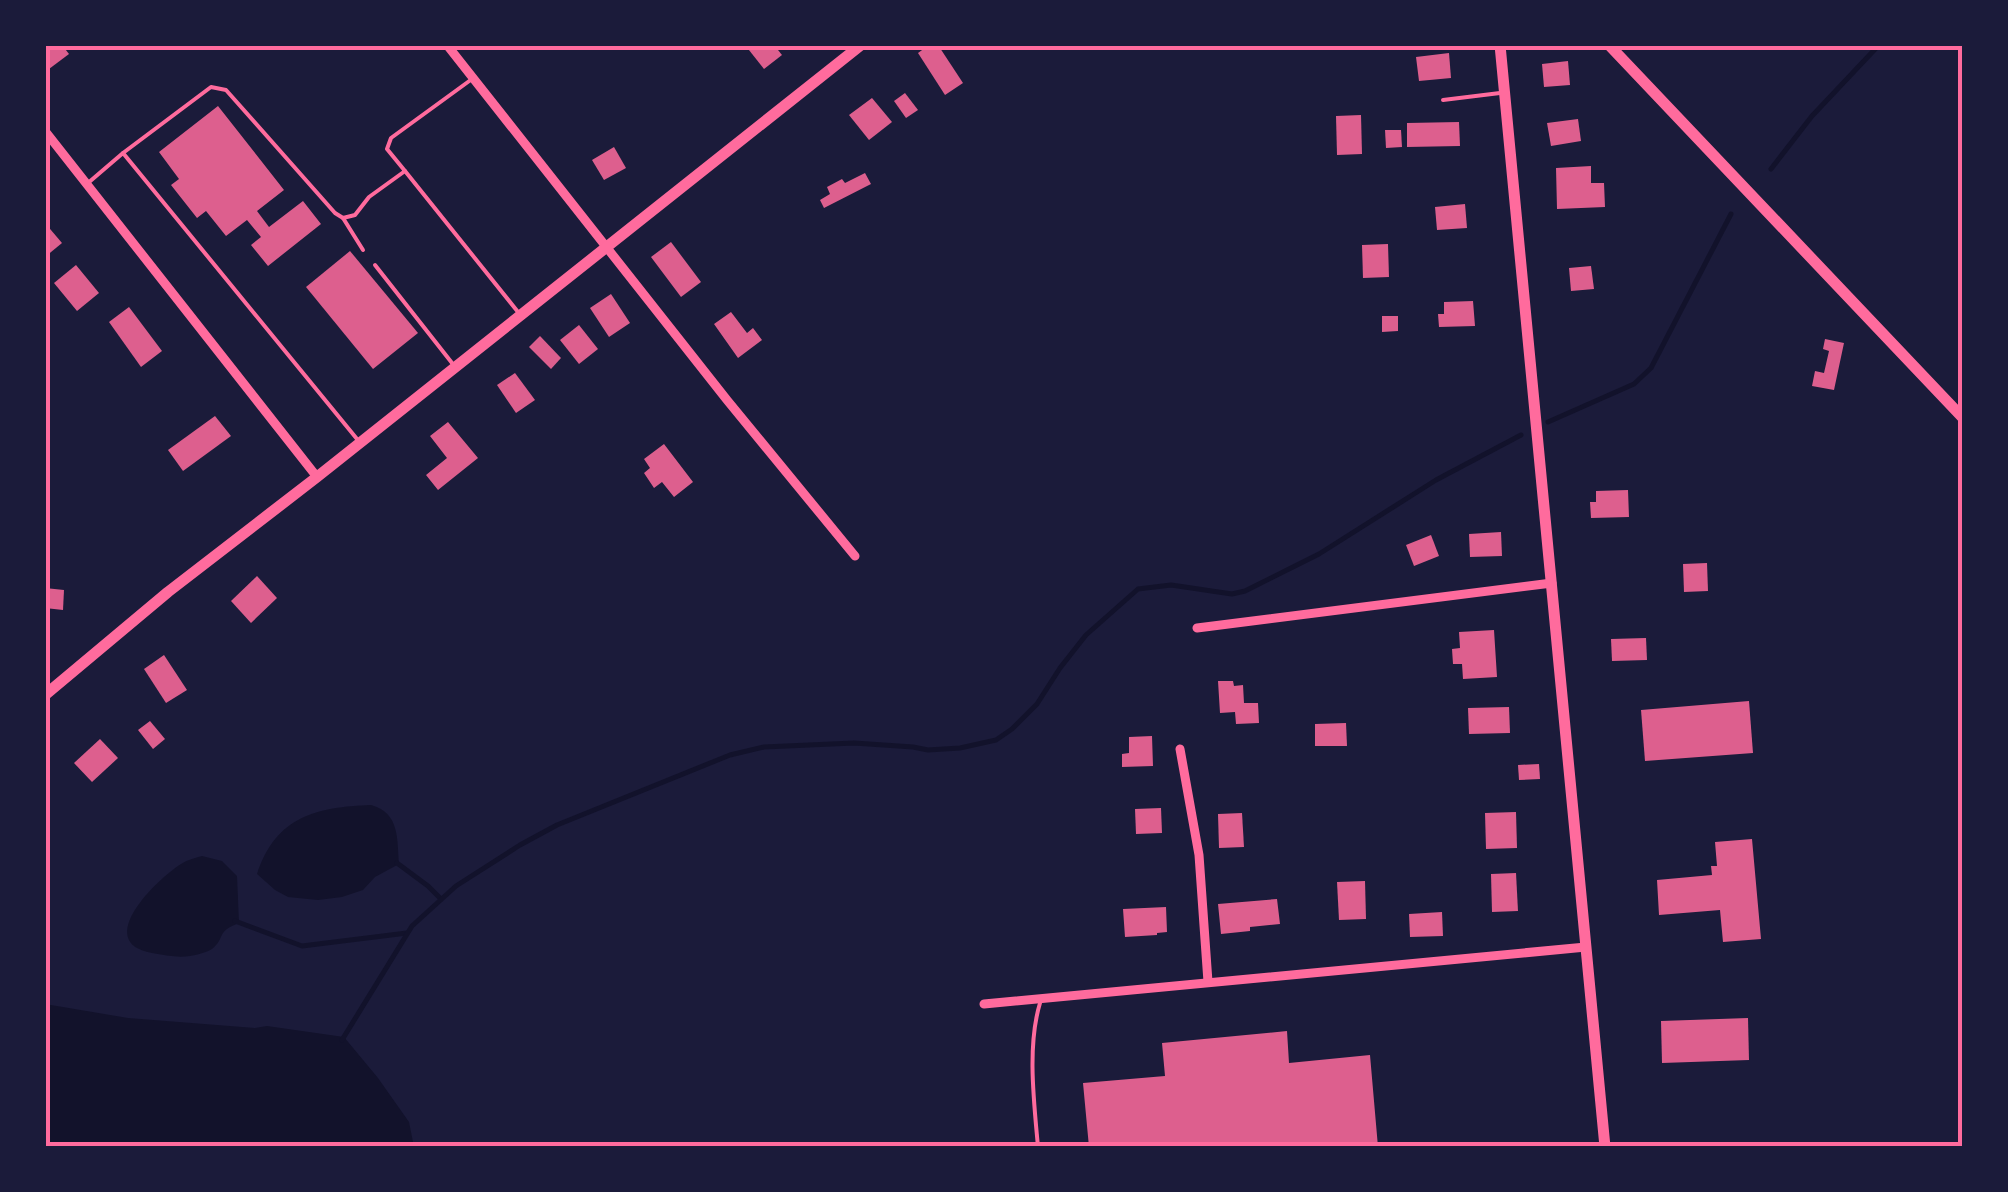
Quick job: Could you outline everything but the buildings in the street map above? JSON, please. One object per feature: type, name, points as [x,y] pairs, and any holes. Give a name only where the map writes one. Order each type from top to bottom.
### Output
[{"type":"street","points":[[447,45],[854,556]]},
{"type":"street","points":[[45,695],[168,592],[861,45]]},
{"type":"street","points":[[1500,45],[1605,1147]]},
{"type":"street","points":[[1609,45],[1963,418]]},
{"type":"street","points":[[45,131],[316,478]]},
{"type":"street","points":[[1197,628],[1552,583]]},
{"type":"street","points":[[1180,749],[1199,855],[1208,982]]},
{"type":"street","points":[[984,1004],[1586,947]]},
{"type":"lane","points":[[474,78],[390,138],[388,148],[520,315]]},
{"type":"lane","points":[[86,184],[211,87],[226,90],[343,218],[363,250]]},
{"type":"lane","points":[[1443,100],[1505,93]]},
{"type":"lane","points":[[123,153],[360,443]]},
{"type":"lane","points":[[343,218],[356,216],[369,197],[405,171]]},
{"type":"lane","points":[[375,265],[456,367]]},
{"type":"lane","points":[[1038,1147],[1035,1020],[1042,998]]},
{"type":"shaded area","points":[[371,805],[392,821],[399,864],[375,877],[363,890],[318,900],[288,897],[257,874],[275,839],[301,818],[333,808]]},
{"type":"shaded area","points":[[202,856],[222,861],[237,876],[239,923],[227,929],[212,949],[195,955],[171,956],[135,947],[128,937],[128,924],[145,896],[170,872]]},
{"type":"shaded area","points":[[45,1004],[128,1018],[267,1026],[344,1037],[409,1122],[414,1147],[45,1147]]},
{"type":"waterway","points":[[1771,169],[1812,116],[1879,45]]},
{"type":"waterway","points":[[1548,422],[1634,384],[1651,368],[1731,214]]},
{"type":"waterway","points":[[342,1040],[412,926],[456,886],[557,825],[730,755],[764,747],[854,743],[928,750],[996,740],[1037,704],[1086,635],[1138,589],[1171,585],[1232,594],[1245,591],[1319,554],[1436,480],[1521,435]]},
{"type":"waterway","points":[[397,863],[441,899]]},
{"type":"waterway","points":[[235,921],[302,946],[407,933]]}]
